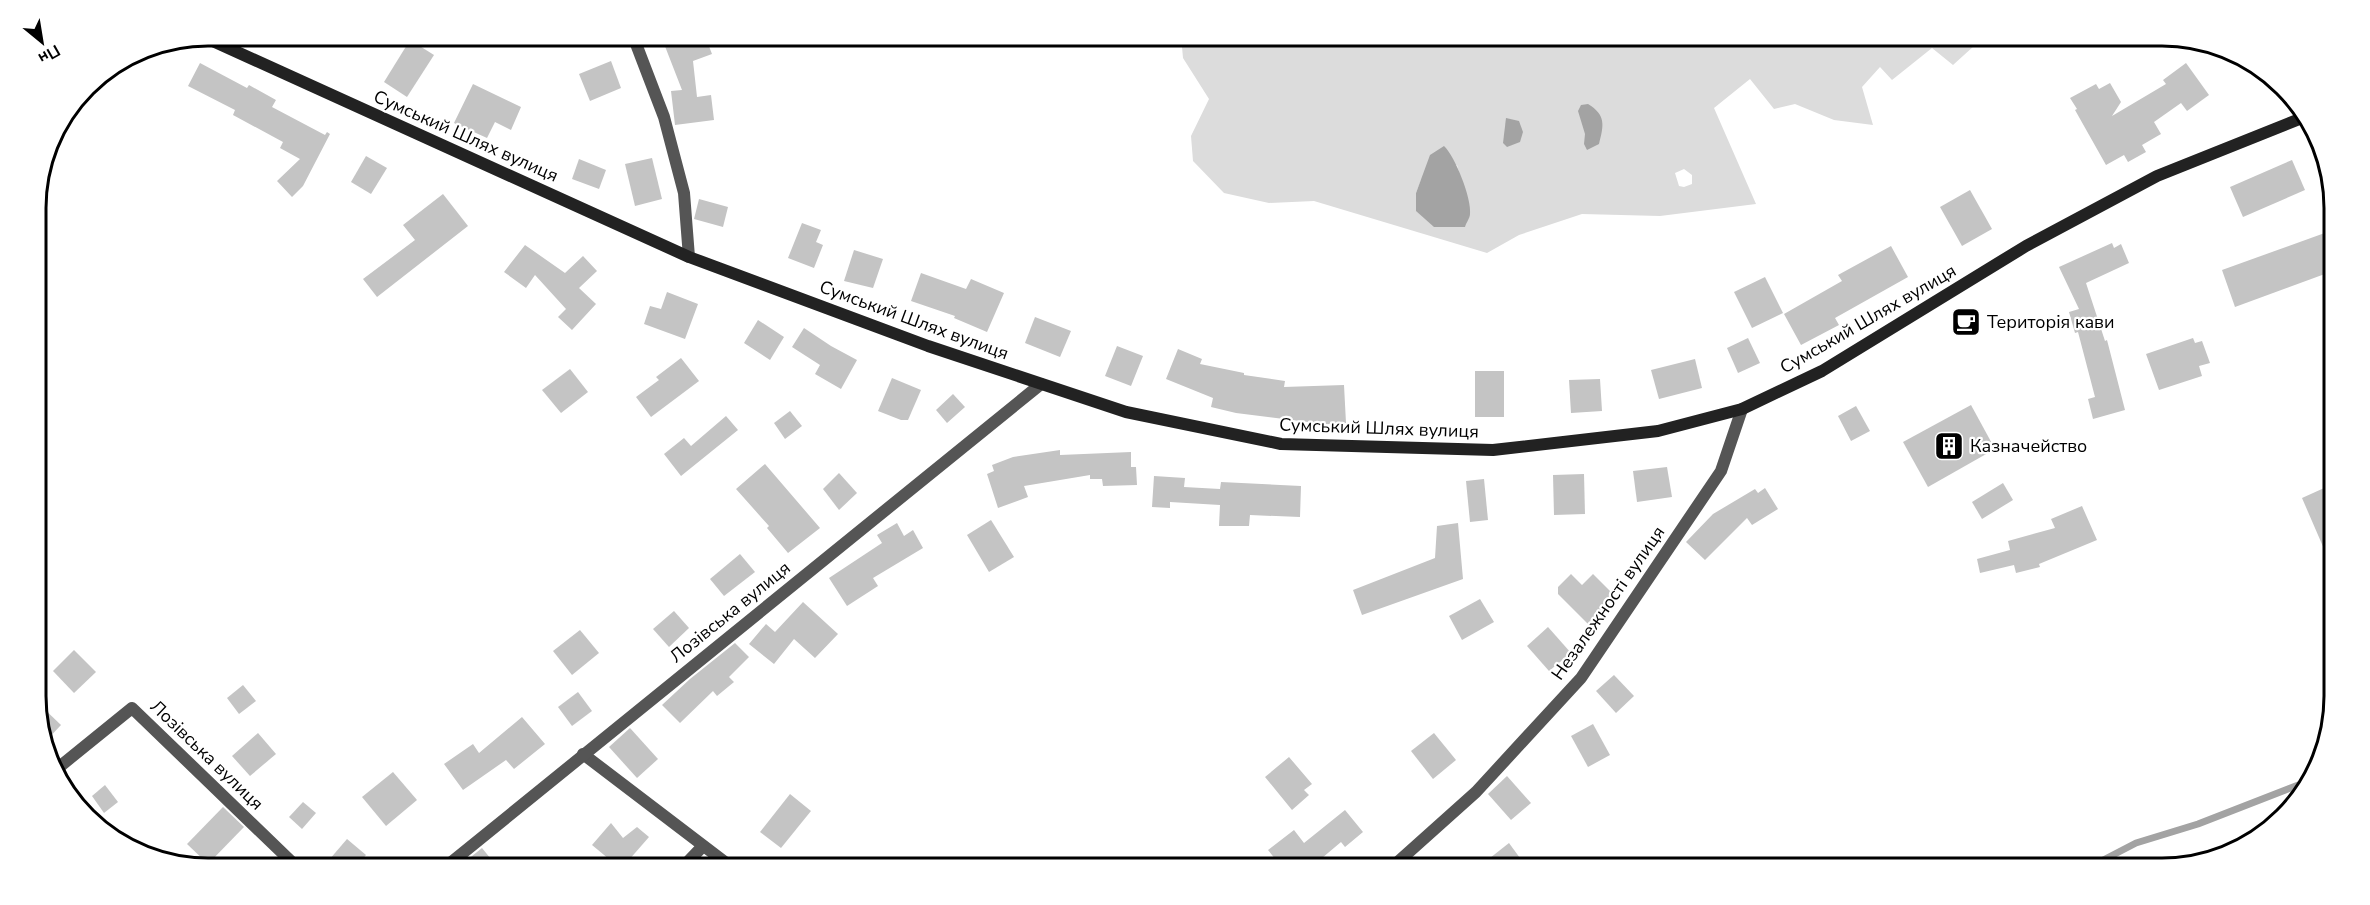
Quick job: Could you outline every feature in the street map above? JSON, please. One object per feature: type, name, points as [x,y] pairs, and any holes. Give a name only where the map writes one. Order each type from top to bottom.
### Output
[{"type":"main road","name":"Сумський Шлях вулиця","points":[[224,46],[689,257],[927,346],[1126,412],[1281,444],[1493,450],[1658,431],[1743,409],[1822,371],[2026,246],[2157,176],[2297,120]]},
{"type":"street","points":[[637,46],[664,117],[684,193],[689,257]]},
{"type":"street","name":"Лозівська вулиця","points":[[456,858],[1041,384]]},
{"type":"street","name":"Незалежності вулиця","points":[[1402,858],[1476,792],[1581,678],[1721,471],[1743,409]]},
{"type":"street","name":"Лозівська вулиця","points":[[62,765],[132,708],[288,858]]},
{"type":"street","points":[[583,754],[720,858]]},
{"type":"street","points":[[692,858],[704,846]]},
{"type":"shaded area","points":[[1182,46],[1974,46],[1953,65],[1932,48],[1892,80],[1880,67],[1862,87],[1873,125],[1834,120],[1795,104],[1774,109],[1750,79],[1714,108],[1756,204],[1660,216],[1582,214],[1519,235],[1487,253],[1314,201],[1269,203],[1224,193],[1193,161],[1191,136],[1209,99],[1183,58]],"holes":[[[1457,165],[1470,213],[1416,193],[1421,180]],[[1684,169],[1692,175],[1692,184],[1684,187],[1679,186],[1675,173]]]},
{"type":"shaded area","points":[[1588,104],[1601,116],[1602,131],[1599,144],[1587,150],[1578,111],[1581,105]]},
{"type":"shaded area","points":[[1506,118],[1519,121],[1523,132],[1520,142],[1507,147],[1503,143]]},
{"type":"shaded area","points":[[1444,146],[1458,168],[1466,189],[1470,216],[1465,227],[1434,227],[1416,211],[1416,193],[1430,155]]},
{"type":"building","points":[[406,46],[420,46],[434,55],[407,97],[384,82]]},
{"type":"building","points":[[665,46],[709,46],[712,54],[693,61],[697,97],[711,95],[714,120],[675,125],[671,91],[682,90]]},
{"type":"building","points":[[611,61],[621,88],[590,101],[579,74]]},
{"type":"building","points":[[200,63],[247,88],[249,85],[276,100],[272,107],[325,135],[327,132],[330,134],[303,186],[292,197],[277,181],[300,159],[280,148],[283,142],[233,115],[235,110],[188,86]]},
{"type":"building","points":[[2186,63],[2209,95],[2187,111],[2181,103],[2154,122],[2161,134],[2142,145],[2146,152],[2128,162],[2124,155],[2106,165],[2070,98],[2096,84],[2099,89],[2110,83],[2121,102],[2112,116],[2166,84],[2163,80]]},
{"type":"building","points":[[473,84],[521,107],[511,130],[495,122],[487,138],[454,123]]},
{"type":"building","points":[[366,156],[387,168],[371,194],[351,182]]},
{"type":"building","points":[[652,158],[662,199],[635,206],[625,164]]},
{"type":"building","points":[[579,159],[606,170],[599,189],[572,179]]},
{"type":"building","points":[[2292,160],[2305,190],[2243,217],[2230,187]]},
{"type":"building","points":[[1970,190],[1992,229],[1962,246],[1940,207]]},
{"type":"building","points":[[443,194],[468,226],[377,297],[363,279],[415,240],[403,225]]},
{"type":"building","points":[[699,199],[728,207],[723,227],[694,219]]},
{"type":"building","points":[[802,223],[821,230],[816,242],[823,245],[814,268],[788,258]]},
{"type":"building","points":[[2324,233],[2324,274],[2235,307],[2222,270]]},
{"type":"building","points":[[2112,243],[2114,248],[2121,244],[2129,263],[2086,283],[2105,341],[2107,340],[2125,410],[2093,419],[2088,399],[2095,397],[2078,332],[2075,333],[2069,312],[2079,309],[2059,267]]},
{"type":"building","points":[[525,245],[565,273],[583,256],[597,271],[579,288],[596,304],[572,330],[558,317],[566,309],[535,275],[526,288],[504,272]]},
{"type":"building","points":[[1891,246],[1908,277],[1835,318],[1839,325],[1801,345],[1784,314],[1842,281],[1838,275]]},
{"type":"building","points":[[854,250],[883,259],[873,288],[844,281]]},
{"type":"building","points":[[921,273],[966,289],[971,279],[1004,293],[987,332],[954,318],[955,316],[911,301]]},
{"type":"building","points":[[1765,277],[1783,313],[1752,328],[1734,292]]},
{"type":"building","points":[[667,292],[698,304],[685,339],[644,324],[650,306],[661,309]]},
{"type":"building","points":[[1035,317],[1071,331],[1060,357],[1025,343]]},
{"type":"building","points":[[758,320],[784,337],[770,360],[744,343]]},
{"type":"building","points":[[804,328],[857,360],[841,389],[815,374],[820,365],[792,347]]},
{"type":"building","points":[[1748,338],[1760,363],[1738,373],[1727,348]]},
{"type":"building","points":[[2193,338],[2195,343],[2202,341],[2210,363],[2199,366],[2202,376],[2159,390],[2146,354]]},
{"type":"building","points":[[1117,346],[1143,356],[1131,386],[1105,376]]},
{"type":"building","points":[[1178,349],[1202,359],[1200,364],[1244,373],[1244,375],[1285,381],[1284,387],[1344,385],[1346,423],[1316,425],[1316,423],[1236,413],[1211,407],[1213,398],[1166,379]]},
{"type":"building","points":[[681,358],[699,381],[651,417],[636,397],[659,380],[656,377]]},
{"type":"building","points":[[1695,359],[1702,388],[1659,399],[1651,370]]},
{"type":"building","points":[[570,369],[588,392],[561,413],[542,390]]},
{"type":"building","points":[[1475,371],[1504,371],[1504,417],[1475,417]]},
{"type":"building","points":[[892,378],[921,390],[908,420],[901,420],[878,411]]},
{"type":"building","points":[[1600,379],[1602,411],[1571,413],[1569,380]]},
{"type":"building","points":[[953,394],[965,407],[947,423],[936,410]]},
{"type":"building","name":"Казначейство","points":[[1971,405],[1995,449],[1928,487],[1903,442]]},
{"type":"building","points":[[1856,406],[1870,431],[1851,441],[1838,416]]},
{"type":"building","points":[[790,411],[802,426],[785,439],[774,423]]},
{"type":"building","points":[[726,416],[738,430],[681,476],[664,454],[684,438],[691,446]]},
{"type":"building","points":[[1060,450],[1060,455],[1131,452],[1131,467],[1136,467],[1137,485],[1103,486],[1102,479],[1090,479],[1090,475],[1024,486],[1028,497],[998,508],[987,474],[994,471],[992,465],[1013,457]]},
{"type":"building","points":[[765,464],[820,528],[788,553],[767,528],[769,526],[736,489]]},
{"type":"building","points":[[1667,467],[1672,497],[1637,502],[1633,471]]},
{"type":"building","points":[[839,473],[857,493],[839,510],[823,489]]},
{"type":"building","points":[[1584,474],[1585,514],[1554,515],[1553,475]]},
{"type":"building","points":[[1154,476],[1185,478],[1184,487],[1220,489],[1221,482],[1301,486],[1300,517],[1250,515],[1249,526],[1219,526],[1220,505],[1170,502],[1170,508],[1152,507]]},
{"type":"building","points":[[1484,479],[1488,520],[1470,522],[1466,481]]},
{"type":"building","points":[[2003,483],[2013,500],[1982,519],[1972,502]]},
{"type":"building","points":[[1765,488],[1778,509],[1752,525],[1747,518],[1705,560],[1686,542],[1713,514],[1755,489],[1758,493]]},
{"type":"building","points":[[2324,488],[2324,549],[2302,498]]},
{"type":"building","points":[[2082,506],[2097,540],[2039,564],[2040,567],[2016,573],[2014,565],[1980,573],[1977,559],[2010,550],[2008,541],[2055,528],[2051,519]]},
{"type":"building","points":[[991,520],[1014,557],[989,572],[967,535]]},
{"type":"building","points":[[897,523],[904,536],[913,530],[923,548],[873,578],[878,586],[847,606],[829,578],[882,543],[877,535]]},
{"type":"building","points":[[1458,523],[1463,579],[1362,615],[1353,590],[1435,558],[1437,526]]},
{"type":"building","points":[[740,554],[755,572],[724,596],[710,579]]},
{"type":"building","points":[[1571,574],[1582,585],[1593,574],[1615,596],[1588,624],[1558,594],[1558,587]]},
{"type":"building","points":[[1480,599],[1494,622],[1462,640],[1449,616]]},
{"type":"building","points":[[803,602],[838,634],[815,658],[794,639],[774,664],[749,644],[766,624],[775,632]]},
{"type":"building","points":[[674,611],[689,628],[669,647],[653,629]]},
{"type":"building","points":[[1548,627],[1571,653],[1549,671],[1527,646]]},
{"type":"building","points":[[580,630],[599,653],[572,675],[553,651]]},
{"type":"building","points":[[735,643],[749,657],[729,677],[734,682],[717,696],[713,691],[680,723],[662,705]]},
{"type":"building","points":[[74,650],[96,672],[74,693],[53,671]]},
{"type":"building","points":[[1614,675],[1634,696],[1616,713],[1596,691]]},
{"type":"building","points":[[243,685],[256,701],[239,714],[227,698]]},
{"type":"building","points":[[578,692],[592,711],[572,726],[558,707]]},
{"type":"building","points":[[48,712],[61,725],[52,735]]},
{"type":"building","points":[[522,717],[545,744],[514,769],[506,760],[463,790],[444,764],[473,744],[479,753]]},
{"type":"building","points":[[1593,724],[1610,755],[1588,767],[1571,736]]},
{"type":"building","points":[[630,728],[658,759],[637,778],[609,747]]},
{"type":"building","points":[[258,733],[276,754],[250,776],[232,756]]},
{"type":"building","points":[[1434,733],[1456,760],[1433,779],[1411,751]]},
{"type":"building","points":[[1289,757],[1312,784],[1304,790],[1309,795],[1292,810],[1265,777]]},
{"type":"building","points":[[393,772],[417,800],[386,826],[362,797]]},
{"type":"building","points":[[1507,776],[1531,803],[1511,820],[1488,794]]},
{"type":"building","points":[[105,785],[118,802],[104,813],[92,796]]},
{"type":"building","points":[[790,794],[811,811],[781,848],[760,832]]},
{"type":"building","points":[[303,802],[316,813],[302,829],[289,817]]},
{"type":"building","points":[[223,807],[244,827],[214,858],[202,858],[187,844]]},
{"type":"building","points":[[1345,810],[1363,832],[1345,847],[1341,842],[1322,858],[1274,858],[1268,850],[1294,830],[1304,843]]},
{"type":"building","points":[[611,823],[623,838],[637,827],[649,837],[631,858],[608,858],[592,845]]},
{"type":"building","points":[[347,839],[366,855],[363,858],[331,858]]},
{"type":"building","points":[[1509,843],[1520,858],[1490,858]]},
{"type":"building","points":[[482,848],[490,858],[470,858]]},
{"type":"waterway","points":[[2107,858],[2136,843],[2198,824],[2296,786]]},
{"type":"place","name":"Територія кави","points":[[1966,322]]},
{"type":"place","name":"Казначейство","points":[[1949,446]]}]
